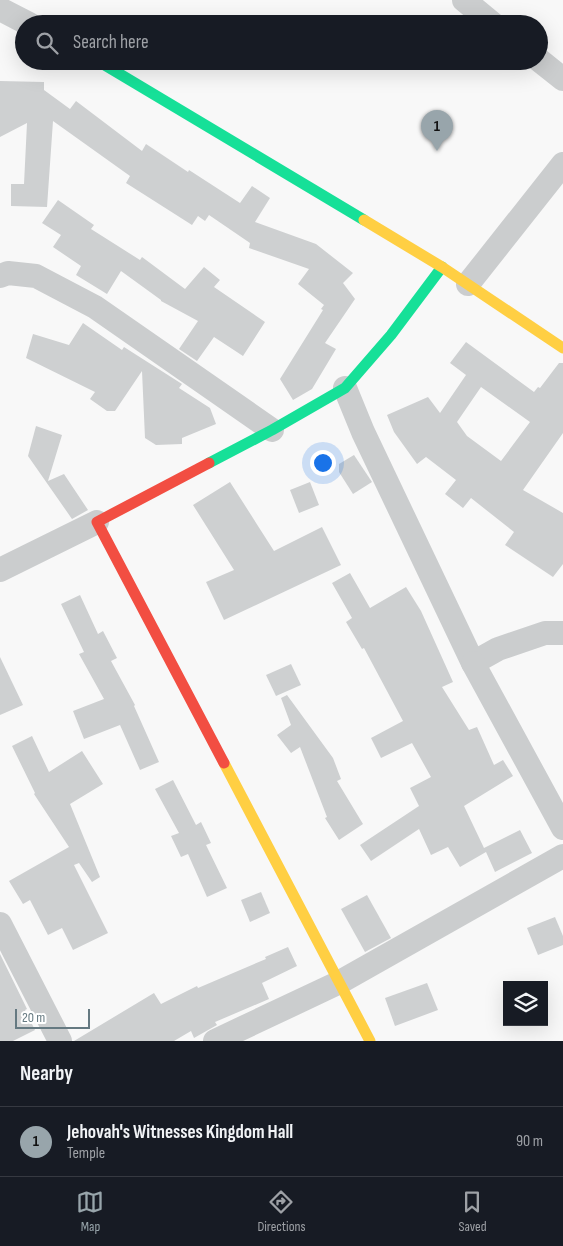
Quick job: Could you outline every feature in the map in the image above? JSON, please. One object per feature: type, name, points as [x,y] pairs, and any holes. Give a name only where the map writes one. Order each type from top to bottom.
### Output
[{"type":"street","points":[[464,0],[482,15]]},
{"type":"street","points":[[0,9],[15,17]]},
{"type":"street","points":[[548,68],[563,80]]},
{"type":"street","points":[[113,70],[442,266],[563,348]]},
{"type":"street","points":[[468,284],[563,164]]},
{"type":"street","points":[[0,570],[97,522],[272,430],[345,388],[391,335],[442,266]]},
{"type":"street","points":[[0,276],[8,273],[36,276],[95,307],[272,430]]},
{"type":"street","points":[[345,388],[363,432],[473,663],[563,828]]},
{"type":"street","points":[[97,522],[370,1041]]},
{"type":"street","points":[[473,663],[498,649],[545,633],[563,633]]},
{"type":"street","points":[[215,1041],[340,982],[563,856]]},
{"type":"street","points":[[0,924],[60,1041]]},
{"type":"building","points":[[0,81],[44,82],[44,90],[70,109],[76,101],[142,151],[146,144],[240,203],[252,186],[270,198],[255,222],[316,244],[353,273],[343,283],[355,299],[325,343],[336,349],[312,389],[293,400],[280,379],[323,310],[321,309],[324,305],[298,284],[309,269],[249,248],[250,243],[209,215],[205,221],[198,216],[192,225],[126,183],[130,176],[53,121],[47,207],[11,206],[11,184],[24,184],[27,123],[0,137]]},
{"type":"building","points":[[58,200],[94,225],[91,229],[140,260],[142,257],[185,289],[204,267],[220,280],[214,287],[265,322],[243,356],[214,337],[197,361],[179,349],[198,321],[161,301],[121,271],[107,294],[76,275],[81,266],[53,247],[61,235],[42,223]]},
{"type":"building","points":[[83,323],[122,350],[124,347],[182,384],[179,388],[210,408],[216,424],[182,438],[182,444],[156,445],[145,438],[142,371],[115,411],[107,411],[90,399],[95,392],[26,358],[33,334],[69,345]]},
{"type":"building","points":[[466,342],[534,392],[538,387],[540,388],[559,363],[563,363],[563,433],[523,490],[563,513],[563,564],[553,577],[505,545],[514,532],[471,498],[463,508],[445,494],[456,480],[426,457],[417,464],[394,432],[387,415],[428,397],[440,413],[466,375],[450,363]],"holes":[[[481,387],[530,422],[501,461],[467,436],[457,422]]]},
{"type":"building","points":[[36,426],[62,435],[48,481],[64,474],[88,510],[72,519],[28,456]]},
{"type":"building","points":[[354,455],[372,482],[353,494],[339,472],[339,464]]},
{"type":"building","points":[[230,482],[274,551],[322,527],[341,565],[224,620],[206,582],[234,570],[193,505]]},
{"type":"building","points":[[310,482],[319,505],[299,513],[290,490]]},
{"type":"building","points":[[350,573],[370,608],[406,587],[421,611],[453,682],[442,687],[469,730],[477,727],[494,765],[503,760],[513,776],[464,806],[484,848],[520,830],[532,853],[495,872],[486,852],[460,867],[448,847],[431,855],[419,829],[371,861],[360,845],[419,806],[410,788],[431,777],[412,743],[381,758],[371,738],[403,721],[364,648],[362,649],[346,622],[352,618],[332,583]]},
{"type":"building","points":[[80,595],[98,634],[103,631],[117,658],[111,661],[135,705],[159,762],[140,770],[120,725],[84,739],[73,711],[104,699],[79,654],[84,652],[61,604]]},
{"type":"building","points":[[0,657],[23,705],[0,715]]},
{"type":"building","points":[[291,664],[301,685],[276,696],[266,675]]},
{"type":"building","points":[[287,695],[333,758],[341,779],[337,781],[363,824],[339,840],[325,818],[327,817],[300,747],[291,753],[277,735],[291,725],[281,698]]},
{"type":"building","points":[[32,736],[49,772],[82,751],[103,784],[70,804],[100,877],[92,882],[79,863],[74,865],[108,933],[73,950],[62,928],[48,935],[30,900],[23,904],[9,881],[69,847],[34,794],[12,746]]},
{"type":"building","points":[[173,780],[196,825],[201,822],[211,843],[206,845],[227,888],[207,897],[188,854],[181,857],[171,836],[179,833],[155,789]]},
{"type":"building","points":[[261,892],[270,913],[250,922],[241,900]]},
{"type":"building","points":[[367,895],[391,938],[365,952],[341,909]]},
{"type":"building","points":[[555,917],[563,936],[563,945],[538,955],[527,928]]},
{"type":"building","points":[[288,947],[297,966],[262,983],[269,999],[215,1022],[217,1025],[194,1038],[191,1031],[174,1041],[74,1041],[154,993],[161,1004],[197,986],[198,988],[266,959],[265,957]]},
{"type":"building","points":[[0,954],[27,1009],[25,1010],[35,1030],[13,1041],[0,1041]]},
{"type":"building","points":[[427,983],[438,1010],[395,1026],[385,998]]},
{"type":"traffic: fast","points":[[113,70],[364,220]]},
{"type":"traffic: fast","points":[[209,463],[272,430],[345,388],[391,335],[442,267]]},
{"type":"traffic: slow","points":[[364,220],[442,267],[563,348]]},
{"type":"traffic: slow","points":[[224,763],[370,1041]]},
{"type":"traffic: jam","points":[[209,463],[97,522],[224,763]]},
{"type":"place","name":"Jehovah's Witnesses Kingdom Hall","points":[[437,151]]}]
